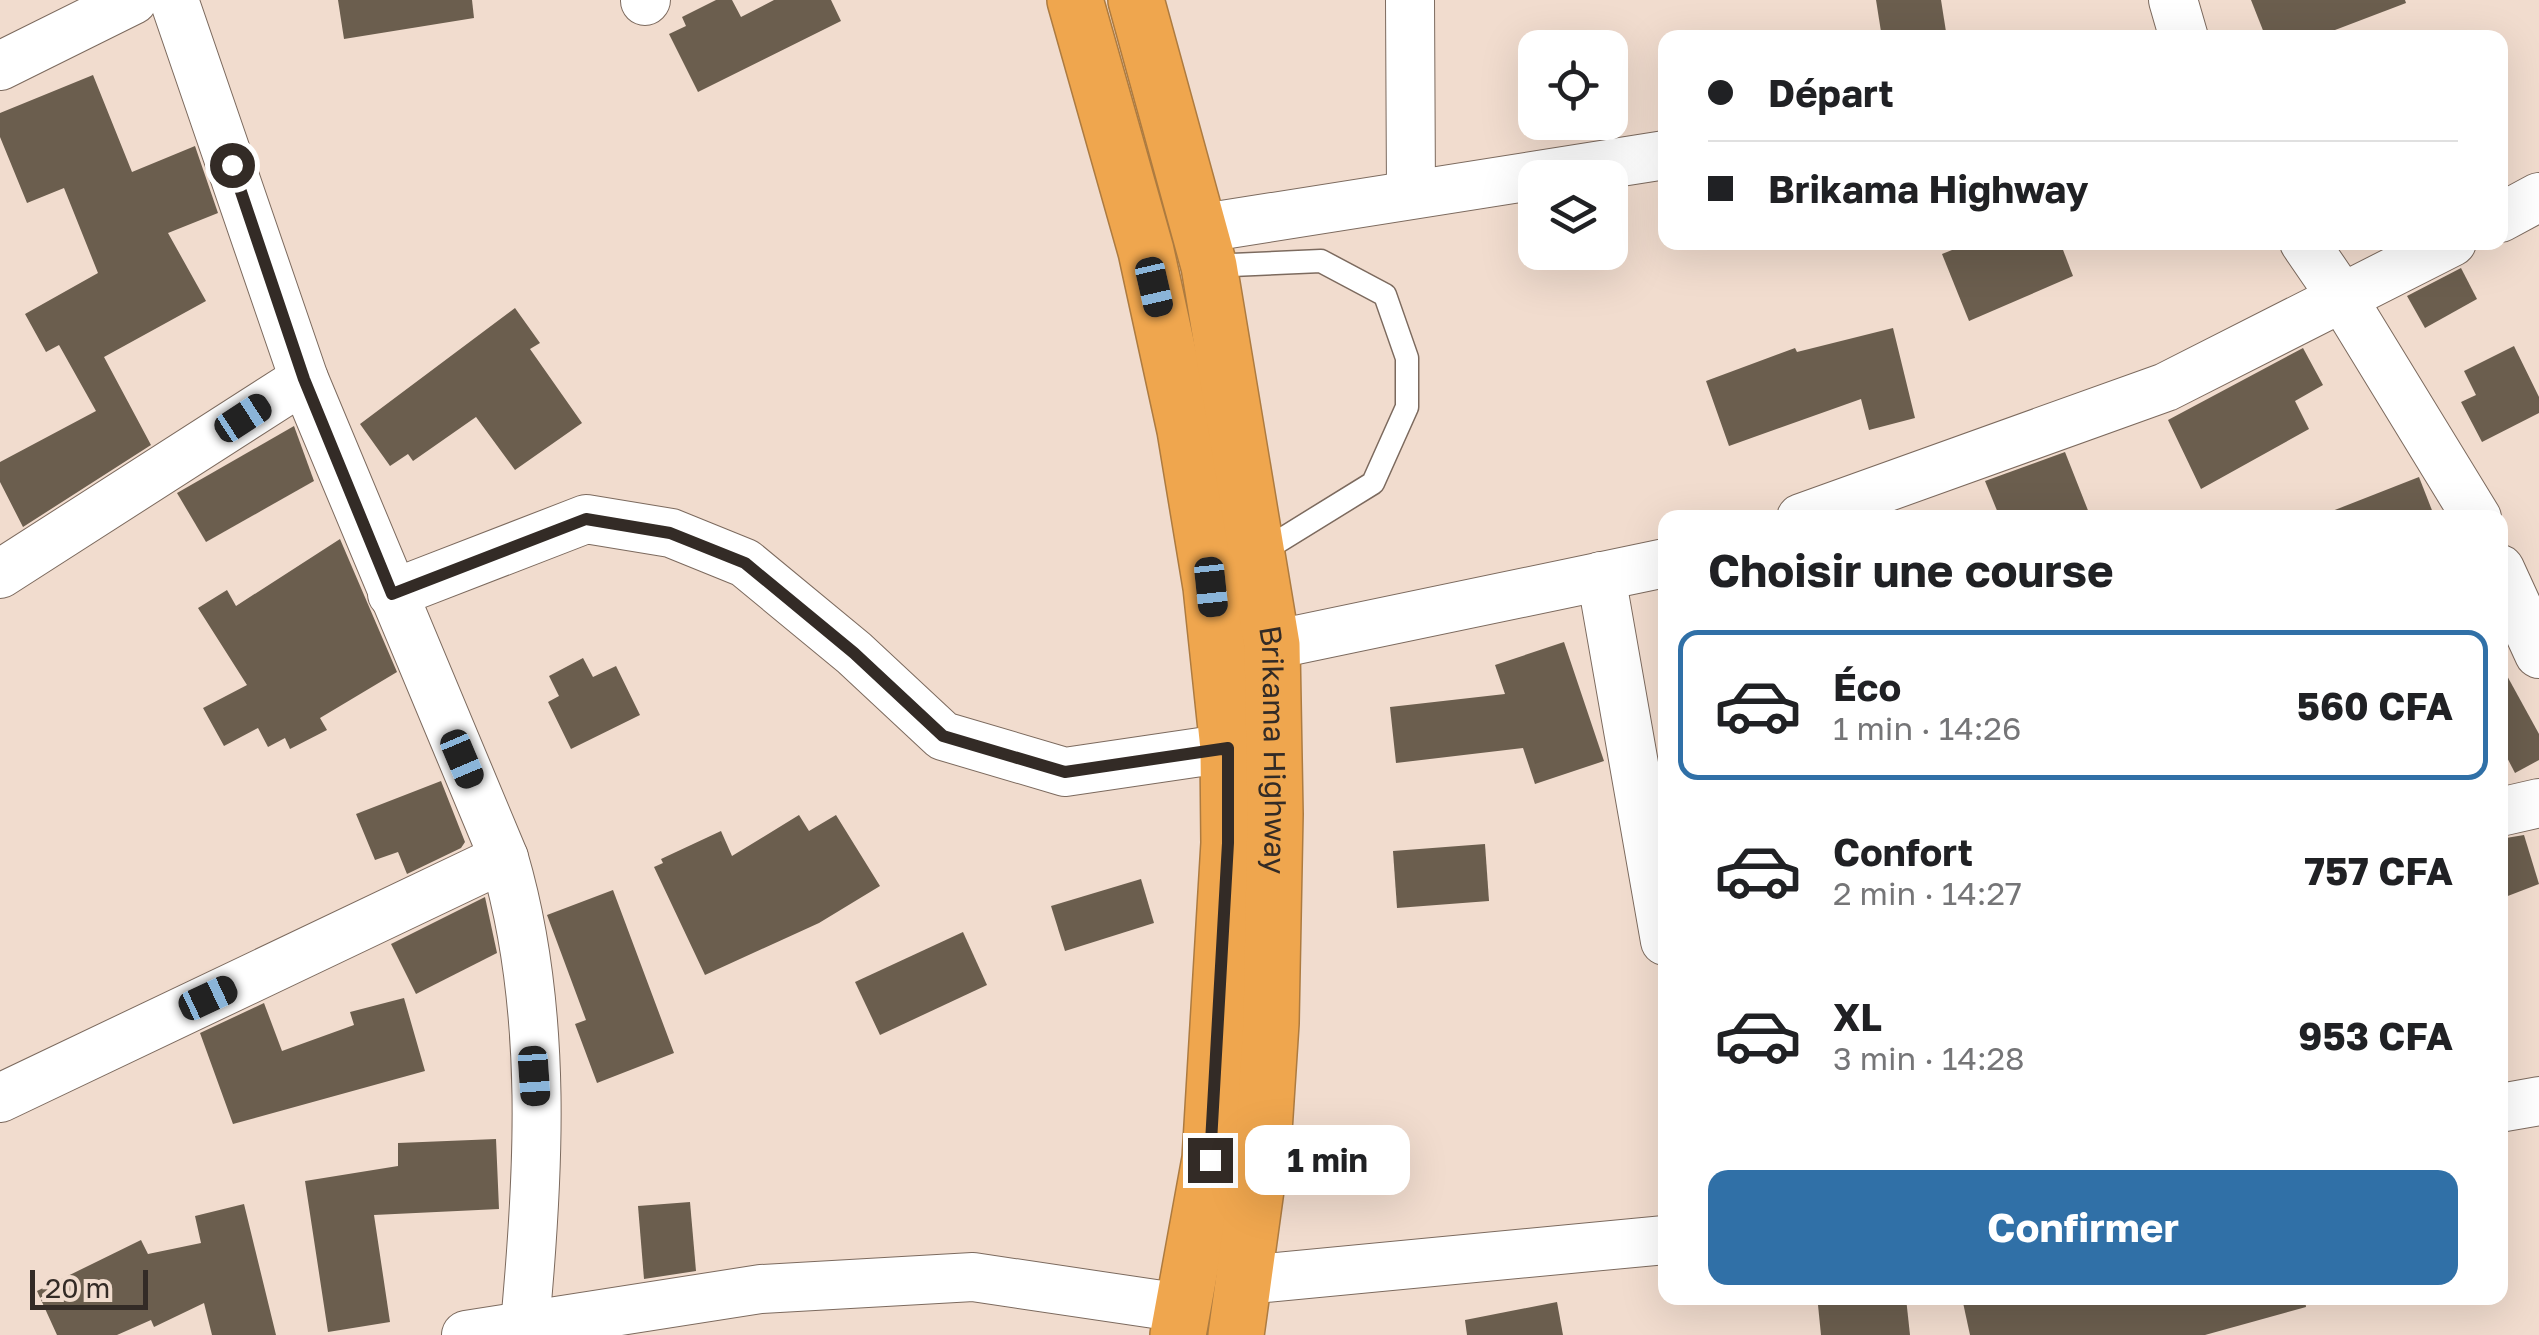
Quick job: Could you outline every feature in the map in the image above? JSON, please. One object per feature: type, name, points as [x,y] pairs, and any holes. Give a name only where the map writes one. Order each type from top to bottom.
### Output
[{"type":"highway","name":"Brikama Highway","points":[[1075,0],[1146,251],[1185,430],[1211,587],[1228,748],[1228,861],[1210,1160],[1180,1321]]},
{"type":"highway","name":"Brikama Highway","points":[[1136,0],[1203,248],[1272,645],[1275,814],[1271,1023],[1264,1131],[1236,1335]]},
{"type":"street","points":[[0,66],[132,0]]},
{"type":"street","points":[[174,0],[304,379],[504,858],[524,924],[539,1152],[525,1329]]},
{"type":"street","points":[[1410,0],[1411,193]]},
{"type":"street","points":[[2174,0],[2182,30]]},
{"type":"street","points":[[1203,248],[1411,193],[1658,155]]},
{"type":"street","points":[[2508,214],[2539,197]]},
{"type":"street","points":[[2310,250],[2343,298],[2471,510]]},
{"type":"street","points":[[1823,510],[2166,387],[2436,250]]},
{"type":"street","points":[[0,574],[304,379]]},
{"type":"street","points":[[392,594],[586,519],[670,533],[745,563],[854,653],[943,736],[1065,772],[1228,748]]},
{"type":"street","points":[[1272,645],[1658,564]]},
{"type":"street","points":[[1601,576],[1658,901]]},
{"type":"street","points":[[2508,586],[2539,654]]},
{"type":"street","points":[[2508,810],[2539,803]]},
{"type":"street","points":[[0,1098],[504,858]]},
{"type":"street","points":[[2508,1107],[2539,1102]]},
{"type":"street","points":[[1244,1280],[1658,1241]]},
{"type":"street","points":[[466,1335],[525,1329],[762,1289],[973,1277],[1180,1321]]},
{"type":"lane","points":[[1203,248],[1320,261],[1385,295],[1406,358],[1407,408],[1373,482],[1258,554]]},
{"type":"building","points":[[338,0],[472,0],[474,18],[344,39]]},
{"type":"building","points":[[716,0],[732,0],[741,17],[774,0],[831,0],[841,21],[698,92],[669,34],[686,26],[682,17]]},
{"type":"building","points":[[1876,0],[1941,0],[1946,30],[1881,30]]},
{"type":"building","points":[[2251,0],[2406,3],[2335,30],[2263,30]]},
{"type":"building","points":[[93,75],[132,172],[195,146],[218,213],[168,233],[206,301],[104,357],[151,445],[23,527],[0,482],[0,462],[96,411],[59,345],[46,352],[25,314],[98,273],[64,188],[27,203],[0,137],[0,113]]},
{"type":"building","points":[[1952,250],[2063,250],[2073,276],[1969,321],[1942,254]]},
{"type":"building","points":[[2461,268],[2477,299],[2425,328],[2407,296]]},
{"type":"building","points":[[515,308],[540,343],[530,349],[582,423],[515,470],[476,417],[413,461],[408,454],[390,466],[360,424]]},
{"type":"building","points":[[1893,328],[1915,418],[1869,430],[1861,399],[1729,446],[1706,381],[1795,348],[1797,352]]},
{"type":"building","points":[[2514,346],[2539,397],[2539,413],[2482,442],[2461,402],[2476,395],[2464,371]]},
{"type":"building","points":[[2303,348],[2323,385],[2295,401],[2309,429],[2201,489],[2168,420]]},
{"type":"building","points":[[294,426],[314,481],[206,542],[177,493]]},
{"type":"building","points":[[2065,452],[2088,510],[1997,510],[1985,481]]},
{"type":"building","points":[[2419,477],[2432,510],[2335,510]]},
{"type":"building","points":[[340,539],[397,672],[320,718],[327,730],[290,749],[285,738],[268,747],[258,728],[224,746],[203,708],[247,685],[198,608],[227,590],[236,606]]},
{"type":"building","points":[[1564,642],[1604,761],[1535,784],[1523,748],[1396,763],[1390,707],[1505,694],[1495,665]]},
{"type":"building","points":[[583,658],[593,677],[616,666],[640,715],[571,749],[548,702],[559,696],[549,676]]},
{"type":"building","points":[[2508,678],[2539,734],[2539,760],[2515,773],[2508,759]]},
{"type":"building","points":[[441,781],[465,842],[461,848],[407,874],[398,852],[375,860],[356,814]]},
{"type":"building","points":[[799,815],[809,831],[836,815],[880,886],[819,923],[705,975],[654,867],[663,863],[661,859],[721,831],[732,856]]},
{"type":"building","points":[[2524,835],[2539,884],[2508,896],[2508,838]]},
{"type":"building","points":[[1485,844],[1489,901],[1397,908],[1393,851]]},
{"type":"building","points":[[1141,879],[1154,923],[1065,951],[1051,906]]},
{"type":"building","points":[[613,890],[674,1053],[597,1083],[575,1024],[586,1020],[547,915]]},
{"type":"building","points":[[485,897],[497,953],[416,994],[391,944]]},
{"type":"building","points":[[963,932],[987,985],[880,1035],[855,982]]},
{"type":"building","points":[[404,998],[425,1071],[233,1124],[200,1033],[264,1003],[282,1051],[354,1025],[350,1012]]},
{"type":"building","points":[[496,1139],[499,1209],[374,1215],[390,1322],[328,1332],[305,1181],[398,1166],[398,1143]]},
{"type":"building","points":[[690,1202],[696,1271],[644,1279],[638,1206]]},
{"type":"building","points":[[244,1204],[276,1335],[212,1335],[204,1303],[154,1327],[151,1320],[117,1335],[57,1335],[37,1291],[141,1240],[148,1254],[201,1243],[195,1216]]},
{"type":"building","points":[[1557,1302],[1563,1335],[1467,1335],[1465,1320]]},
{"type":"building","points":[[1818,1305],[1907,1305],[1910,1335],[1821,1335]]},
{"type":"building","points":[[1964,1305],[2306,1307],[2205,1335],[1970,1335]]},
{"type":"route","points":[[232,165],[304,379],[392,594],[586,519],[670,533],[745,563],[854,653],[943,736],[1065,772],[1228,748],[1221,1007],[1210,1160]]}]
